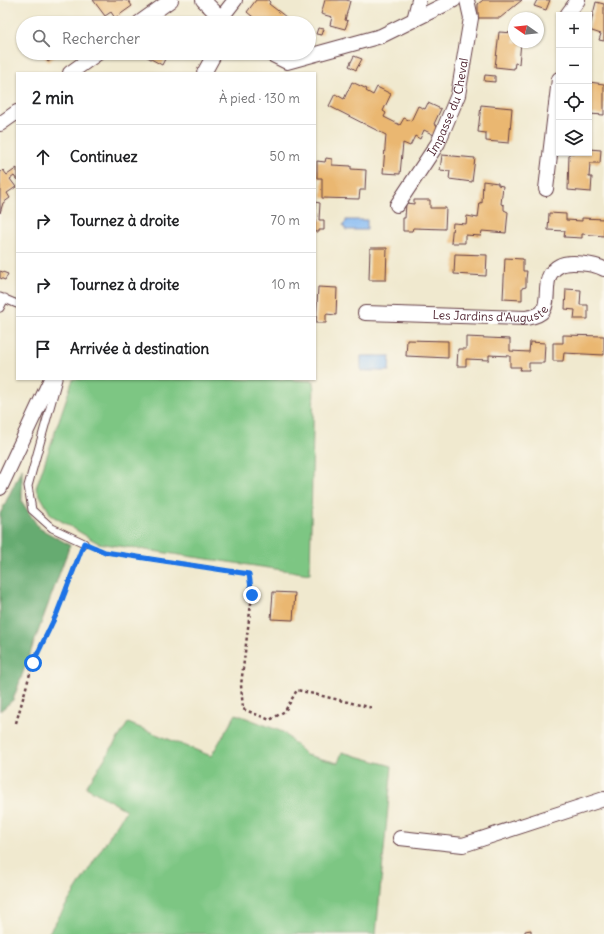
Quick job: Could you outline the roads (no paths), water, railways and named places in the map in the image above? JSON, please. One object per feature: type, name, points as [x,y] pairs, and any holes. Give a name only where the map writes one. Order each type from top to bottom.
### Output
[{"type":"street","points":[[149,16],[171,0]]},
{"type":"street","points":[[203,0],[219,16]]},
{"type":"street","points":[[227,16],[235,0]]},
{"type":"street","points":[[414,20],[419,0]]},
{"type":"street","points":[[316,54],[381,36],[454,0]]},
{"type":"street","name":"Impasse du Cheval","points":[[397,205],[438,144],[458,95],[471,18],[467,0]]},
{"type":"street","points":[[569,12],[578,0]]},
{"type":"street","points":[[71,72],[88,60]]},
{"type":"street","points":[[206,72],[211,60]]},
{"type":"street","points":[[283,60],[287,62],[294,60]]},
{"type":"street","points":[[546,189],[558,84]]},
{"type":"street","points":[[0,124],[16,113]]},
{"type":"street","name":"Les Jardins d'Auguste","points":[[365,313],[526,318],[543,311],[549,277],[553,270],[559,265],[572,263],[592,265],[604,269]]},
{"type":"street","points":[[0,488],[51,380]]},
{"type":"street","points":[[400,838],[463,845],[604,799]]},
{"type":"lane","points":[[0,308],[2,297],[16,304]]},
{"type":"lane","points":[[58,380],[28,486],[32,510],[52,528],[84,543]]},
{"type":"water","points":[[346,220],[367,220],[367,230],[346,230],[343,225]]},
{"type":"water","points":[[361,356],[390,356],[389,371],[361,371]]}]
